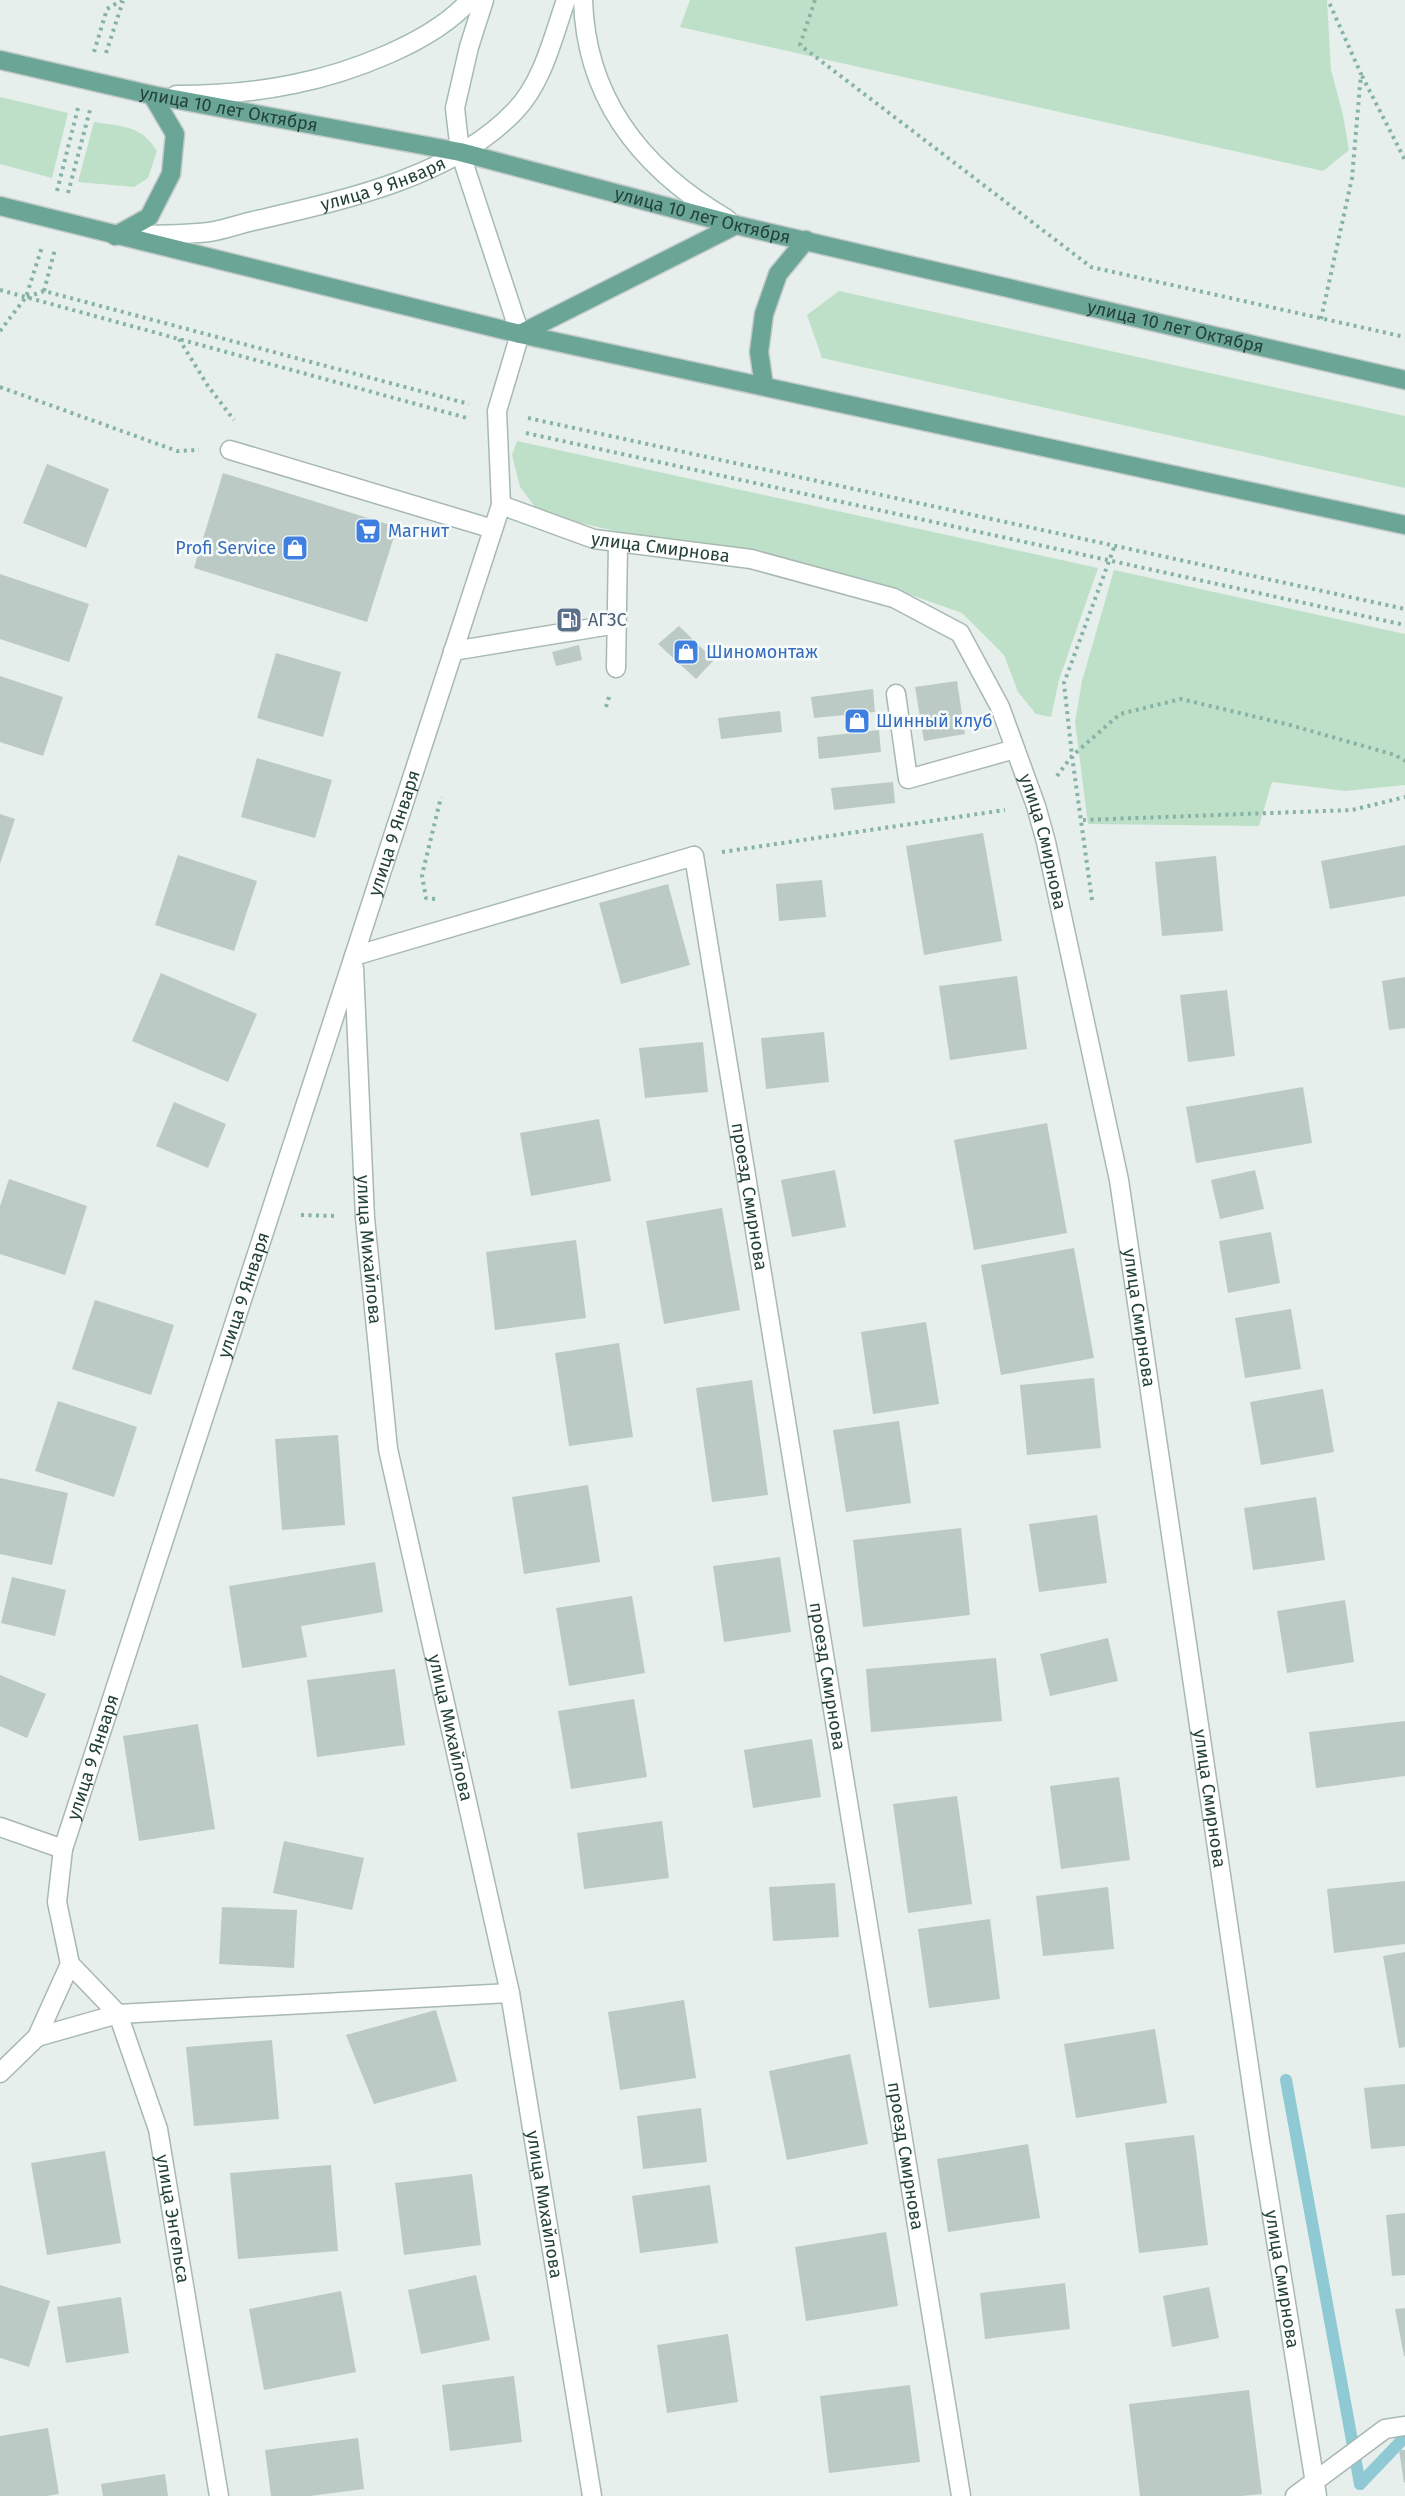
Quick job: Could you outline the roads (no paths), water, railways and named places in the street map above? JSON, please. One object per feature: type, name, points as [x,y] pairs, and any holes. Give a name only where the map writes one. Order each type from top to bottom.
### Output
[{"type":"main road","name":"улица 10 лет Октября","points":[[0,60],[152,94],[460,152],[736,225],[1405,380]]},
{"type":"main road","points":[[115,236],[149,217],[171,174],[175,134],[152,94]]},
{"type":"main road","points":[[0,206],[520,334],[1405,525]]},
{"type":"main road","points":[[520,334],[736,225]]},
{"type":"main road","points":[[764,386],[759,352],[764,314],[778,274],[806,240]]},
{"type":"street","points":[[152,94],[203,94],[254,89],[294,84],[334,74],[420,38],[470,0]]},
{"type":"street","points":[[484,0],[469,47],[455,108],[460,152],[520,334],[497,419],[501,505]]},
{"type":"street","name":"улица 9 Января","points":[[115,236],[212,232],[284,215],[421,173],[493,132],[517,110],[533,88],[546,59],[566,0]]},
{"type":"street","points":[[583,0],[585,40],[596,74],[626,134],[681,190],[736,225]]},
{"type":"street","points":[[230,450],[493,529]]},
{"type":"street","name":"улица 9 Января","points":[[70,1964],[57,1902],[63,1849],[501,505]]},
{"type":"street","name":"улица Смирнова","points":[[501,505],[594,539],[751,559],[894,598],[960,633],[1000,707],[1036,806],[1046,842],[1119,1180],[1260,2141],[1316,2489]]},
{"type":"street","points":[[616,668],[618,543]]},
{"type":"street","points":[[453,651],[617,624]]},
{"type":"street","points":[[896,694],[908,779],[1015,749]]},
{"type":"street","name":"проезд Смирнова","points":[[354,956],[694,856],[961,2496]]},
{"type":"street","name":"улица Михайлова","points":[[354,956],[365,1218],[388,1449],[510,1994],[592,2496]]},
{"type":"street","points":[[0,1827],[63,1849]]},
{"type":"street","points":[[0,2073],[37,2037],[70,1964]]},
{"type":"street","name":"улица Энгельса","points":[[70,1964],[118,2014],[158,2129],[219,2496]]},
{"type":"street","points":[[37,2037],[118,2014],[510,1994]]},
{"type":"street","points":[[1295,2496],[1316,2489],[1385,2429],[1405,2426]]},
{"type":"waterway","points":[[1286,2080],[1360,2484]]},
{"type":"waterway","points":[[1360,2484],[1405,2437]]},
{"type":"place","name":"Магнит","points":[[368,531]]},
{"type":"place","name":"Profi Service","points":[[295,548]]},
{"type":"place","name":"АГЗС","points":[[569,620]]},
{"type":"place","name":"Шиномонтаж","points":[[686,652]]},
{"type":"place","name":"Шинный клуб","points":[[857,721]]}]
